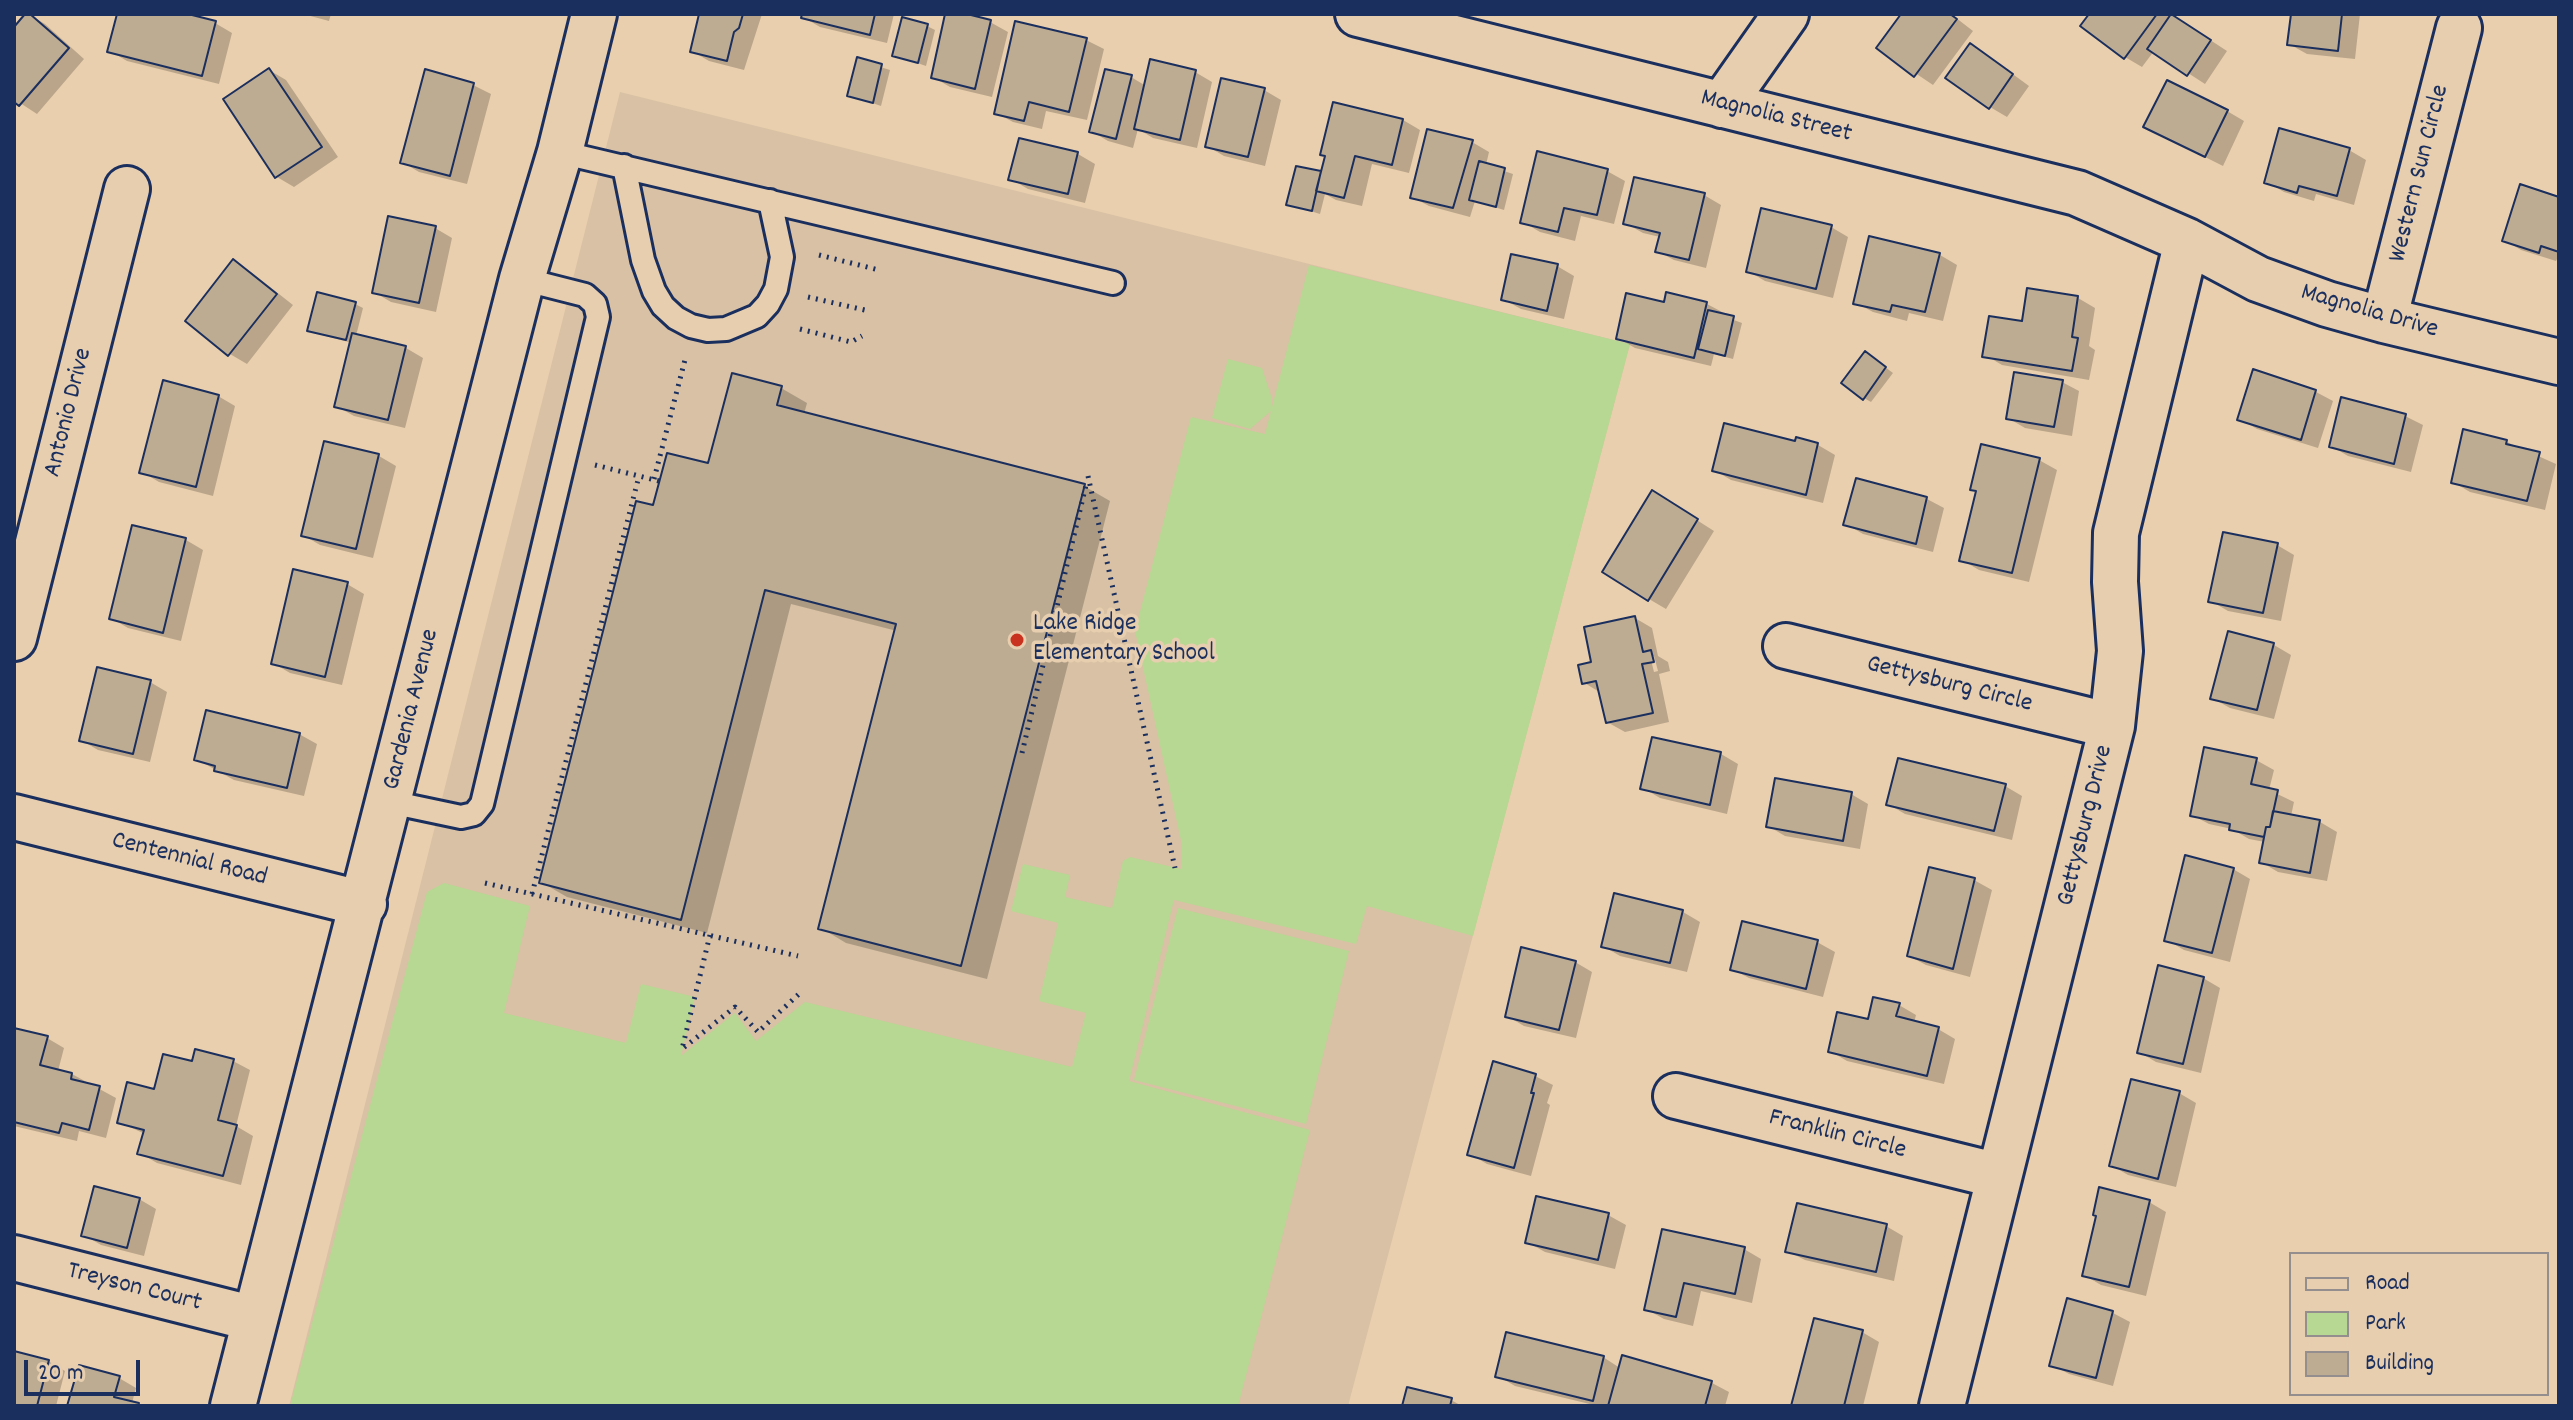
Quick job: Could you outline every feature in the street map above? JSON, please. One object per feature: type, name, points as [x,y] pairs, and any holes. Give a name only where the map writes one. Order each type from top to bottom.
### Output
[{"type":"street","name":"Gardenia Avenue","points":[[233,1406],[522,279],[560,152],[594,14]]},
{"type":"street","name":"Magnolia Street","points":[[1358,14],[2077,193],[2187,241]]},
{"type":"street","points":[[1722,105],[1786,14]]},
{"type":"street","name":"Western Sun Circle","points":[[2384,320],[2459,28]]},
{"type":"street","name":"Antonio Drive","points":[[14,638],[127,189]]},
{"type":"street","name":"Magnolia Drive","points":[[2187,241],[2258,279],[2327,304],[2559,362]]},
{"type":"street","name":"Gettysburg Drive","points":[[1942,1406],[2112,726],[2120,651],[2115,582],[2116,533],[2187,241]]},
{"type":"street","name":"Gettysburg Circle","points":[[1786,646],[2112,726]]},
{"type":"street","name":"Centennial Road","points":[[14,817],[364,904]]},
{"type":"street","name":"Franklin Circle","points":[[1676,1096],[1999,1176]]},
{"type":"street","name":"Treyson Court","points":[[14,1258],[255,1319]]},
{"type":"lane","points":[[560,152],[1113,283]]},
{"type":"lane","points":[[624,166],[643,260],[654,291],[663,306],[691,326],[708,330],[734,326],[757,316],[768,304],[779,281],[782,257],[770,201]]},
{"type":"lane","points":[[390,802],[461,817],[474,814],[482,804],[598,317],[595,304],[585,295],[522,279]]},
{"type":"path","points":[[819,255],[879,270]]},
{"type":"path","points":[[808,297],[869,311]]},
{"type":"path","points":[[800,329],[851,342],[862,336]]},
{"type":"path","points":[[590,464],[657,480],[687,356]]},
{"type":"path","points":[[532,894],[639,476]]},
{"type":"path","points":[[1022,753],[1088,476],[1175,868]]},
{"type":"path","points":[[485,883],[798,956]]},
{"type":"path","points":[[710,935],[682,1049],[735,1007],[758,1032],[800,993]]},
{"type":"shaded area","name":"Lake Ridge Elementary School","points":[[620,92],[1630,344],[1348,1406],[289,1406]]},
{"type":"green space","points":[[1309,265],[1630,344],[1473,936],[1367,906],[1356,944],[1174,900],[1129,1081],[1310,1130],[1238,1406],[290,1406],[427,892],[444,883],[530,906],[504,1013],[626,1043],[641,984],[695,997],[681,1056],[735,1013],[756,1041],[805,1002],[1072,1067],[1086,1013],[1039,1001],[1058,923],[1011,911],[1023,864],[1070,875],[1065,897],[1112,908],[1123,861],[1130,857],[1181,869],[1182,845],[1135,631],[1191,417],[1265,434],[1271,411],[1250,429],[1212,418],[1228,359],[1262,368],[1272,407]]},
{"type":"green space","points":[[1178,908],[1349,951],[1306,1124],[1134,1080]]},
{"type":"building","points":[[25,14],[30,14],[69,48],[19,106],[14,102],[14,27]]},
{"type":"building","points":[[117,14],[188,14],[216,21],[202,76],[107,52]]},
{"type":"building","points":[[699,14],[743,14],[739,28],[734,32],[727,61],[690,52]]},
{"type":"building","points":[[802,14],[875,14],[870,35],[801,18]]},
{"type":"building","points":[[945,14],[967,14],[991,20],[975,89],[931,78]]},
{"type":"building","points":[[1901,14],[1950,14],[1957,19],[1914,77],[1876,48]]},
{"type":"building","points":[[2089,14],[2157,14],[2124,59],[2080,26]]},
{"type":"building","points":[[2171,14],[2211,40],[2187,76],[2147,49]]},
{"type":"building","points":[[2291,14],[2342,14],[2338,51],[2287,45]]},
{"type":"building","points":[[902,17],[928,24],[918,63],[892,56]]},
{"type":"building","points":[[1015,21],[1087,38],[1069,112],[1029,102],[1024,121],[994,114]]},
{"type":"building","points":[[1970,43],[2013,74],[1989,109],[1945,78]]},
{"type":"building","points":[[857,57],[882,64],[873,103],[847,96]]},
{"type":"building","points":[[1150,59],[1196,70],[1180,140],[1134,129]]},
{"type":"building","points":[[269,68],[322,147],[275,178],[223,99]]},
{"type":"building","points":[[425,69],[474,83],[450,176],[400,163]]},
{"type":"building","points":[[1105,69],[1132,75],[1116,139],[1089,132]]},
{"type":"building","points":[[1221,78],[1265,88],[1248,157],[1205,147]]},
{"type":"building","points":[[2167,80],[2228,110],[2205,157],[2143,127]]},
{"type":"building","points":[[1333,102],[1403,119],[1392,165],[1355,156],[1344,198],[1316,191],[1325,156],[1320,155]]},
{"type":"building","points":[[2279,128],[2350,148],[2337,196],[2299,186],[2297,193],[2264,183]]},
{"type":"building","points":[[1427,129],[1473,140],[1453,208],[1410,198]]},
{"type":"building","points":[[1019,138],[1078,152],[1068,194],[1008,180]]},
{"type":"building","points":[[1537,151],[1608,169],[1597,215],[1564,208],[1558,232],[1520,223]]},
{"type":"building","points":[[1479,161],[1505,168],[1496,207],[1469,200]]},
{"type":"building","points":[[1296,166],[1321,171],[1312,211],[1286,205]]},
{"type":"building","points":[[1634,177],[1705,193],[1689,260],[1655,252],[1660,233],[1623,224]]},
{"type":"building","points":[[2520,184],[2559,197],[2559,252],[2541,246],[2539,253],[2502,241]]},
{"type":"building","points":[[1761,208],[1832,225],[1816,289],[1746,272]]},
{"type":"building","points":[[388,216],[436,226],[419,303],[372,293]]},
{"type":"building","points":[[1869,236],[1940,253],[1925,312],[1892,305],[1890,312],[1853,304]]},
{"type":"building","points":[[1511,254],[1558,264],[1547,311],[1501,300]]},
{"type":"building","points":[[233,259],[277,294],[228,356],[185,321]]},
{"type":"building","points":[[2027,288],[2078,296],[2072,337],[2078,338],[2072,371],[1982,357],[1989,316],[2022,321]]},
{"type":"building","points":[[317,292],[356,302],[346,340],[307,331]]},
{"type":"building","points":[[1666,292],[1707,302],[1694,358],[1616,339],[1626,293],[1664,302]]},
{"type":"building","points":[[1708,310],[1734,316],[1725,356],[1698,349]]},
{"type":"building","points":[[352,333],[406,346],[388,420],[334,407]]},
{"type":"building","points":[[1865,351],[1886,367],[1863,400],[1841,383]]},
{"type":"building","points":[[2253,369],[2316,390],[2301,440],[2237,420]]},
{"type":"building","points":[[2014,372],[2063,380],[2054,427],[2006,419]]},
{"type":"building","points":[[732,373],[782,386],[777,405],[1085,484],[961,966],[818,929],[896,624],[765,590],[681,920],[539,883],[636,501],[653,505],[667,453],[708,463]]},
{"type":"building","points":[[163,380],[219,395],[196,487],[139,473]]},
{"type":"building","points":[[2341,397],[2406,414],[2394,464],[2329,447]]},
{"type":"building","points":[[1724,423],[1795,441],[1796,437],[1818,443],[1806,495],[1712,471]]},
{"type":"building","points":[[2463,429],[2540,452],[2527,501],[2451,483]]},
{"type":"building","points":[[324,441],[379,454],[356,549],[301,536]]},
{"type":"building","points":[[1981,444],[2040,458],[2012,573],[1959,561],[1976,491],[1970,490]]},
{"type":"building","points":[[1856,478],[1927,497],[1916,544],[1843,525]]},
{"type":"building","points":[[1652,490],[1698,519],[1648,601],[1602,572]]},
{"type":"building","points":[[132,525],[186,538],[163,633],[109,619]]},
{"type":"building","points":[[2223,532],[2278,543],[2263,613],[2208,602]]},
{"type":"building","points":[[293,569],[348,582],[325,677],[271,664]]},
{"type":"building","points":[[1635,616],[1643,652],[1651,650],[1654,662],[1642,664],[1653,713],[1606,723],[1596,681],[1582,684],[1578,665],[1591,662],[1584,627]]},
{"type":"building","points":[[2228,631],[2274,643],[2257,710],[2210,699]]},
{"type":"building","points":[[97,667],[151,680],[133,754],[79,741]]},
{"type":"building","points":[[206,710],[300,733],[287,788],[214,771],[215,766],[194,760]]},
{"type":"building","points":[[1652,737],[1721,752],[1710,805],[1640,789]]},
{"type":"building","points":[[2204,747],[2257,758],[2251,784],[2278,790],[2270,827],[2266,827],[2264,837],[2229,830],[2230,824],[2190,816]]},
{"type":"building","points":[[1898,758],[2006,784],[1994,831],[1886,805]]},
{"type":"building","points":[[1775,778],[1852,792],[1843,841],[1766,827]]},
{"type":"building","points":[[2273,811],[2320,820],[2310,873],[2259,863],[2266,827],[2270,827]]},
{"type":"building","points":[[2185,855],[2234,868],[2212,953],[2164,941]]},
{"type":"building","points":[[1929,867],[1975,878],[1953,969],[1907,956]]},
{"type":"building","points":[[1614,893],[1683,910],[1670,963],[1601,947]]},
{"type":"building","points":[[1742,921],[1818,940],[1806,989],[1730,970]]},
{"type":"building","points":[[1521,947],[1576,961],[1559,1030],[1505,1017]]},
{"type":"building","points":[[2158,965],[2204,977],[2183,1064],[2137,1053]]},
{"type":"building","points":[[1873,997],[1900,1003],[1896,1016],[1939,1027],[1927,1076],[1828,1052],[1837,1012],[1868,1019]]},
{"type":"building","points":[[14,1028],[48,1036],[40,1065],[72,1073],[71,1079],[100,1086],[89,1130],[62,1123],[59,1133],[14,1122]]},
{"type":"building","points":[[195,1049],[234,1059],[218,1120],[237,1125],[223,1176],[137,1154],[144,1130],[117,1123],[127,1082],[154,1089],[163,1054],[192,1061]]},
{"type":"building","points":[[1493,1061],[1536,1074],[1514,1168],[1467,1155]]},
{"type":"building","points":[[2131,1079],[2180,1091],[2158,1179],[2109,1166]]},
{"type":"building","points":[[94,1186],[140,1198],[127,1248],[81,1236]]},
{"type":"building","points":[[2099,1187],[2150,1200],[2129,1287],[2082,1276],[2096,1216],[2093,1215]]},
{"type":"building","points":[[1536,1196],[1609,1213],[1598,1260],[1525,1243]]},
{"type":"building","points":[[1797,1203],[1887,1224],[1876,1272],[1785,1252]]},
{"type":"building","points":[[1662,1229],[1745,1247],[1735,1294],[1684,1283],[1676,1317],[1644,1310]]},
{"type":"building","points":[[2067,1298],[2113,1311],[2096,1378],[2049,1366]]},
{"type":"building","points":[[1814,1318],[1863,1330],[1844,1406],[1791,1406]]},
{"type":"building","points":[[1506,1332],[1604,1356],[1593,1401],[1495,1377]]},
{"type":"building","points":[[14,1351],[49,1360],[37,1406],[14,1406]]},
{"type":"building","points":[[1622,1355],[1712,1381],[1705,1406],[1608,1406]]},
{"type":"building","points":[[79,1365],[120,1376],[114,1397],[139,1403],[138,1406],[67,1406]]},
{"type":"building","points":[[1407,1387],[1452,1398],[1450,1406],[1402,1406]]},
{"type":"place","name":"Lake Ridge Elementary School","points":[[1017,640]]}]
